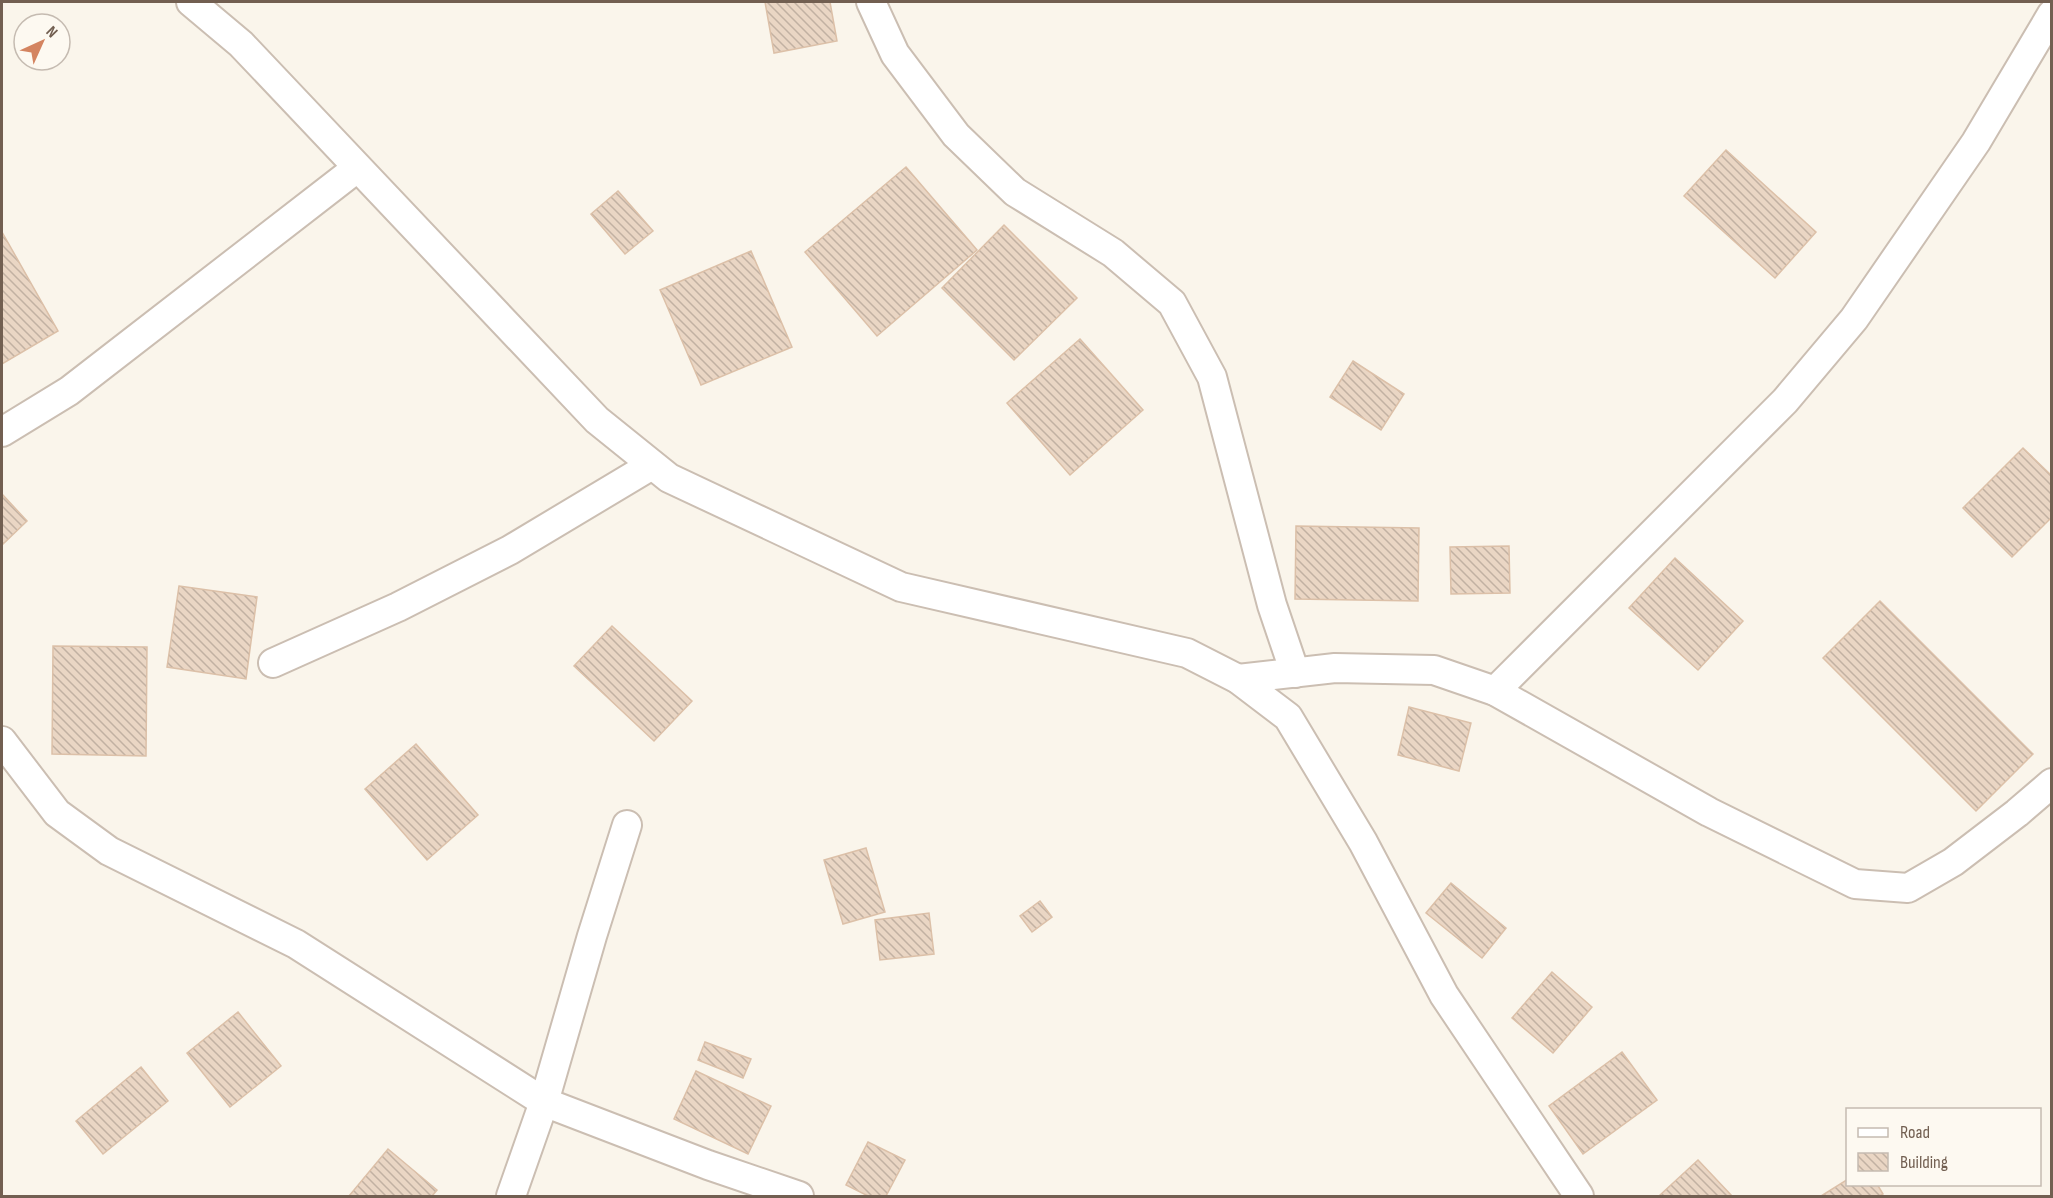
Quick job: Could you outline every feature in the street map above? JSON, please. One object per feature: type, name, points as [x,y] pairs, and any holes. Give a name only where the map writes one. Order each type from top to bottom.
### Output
[{"type":"street","points":[[191,2],[241,44],[597,420],[669,478],[901,587],[1186,653],[1238,680],[1288,717],[1363,842],[1444,995],[1579,1197]]},
{"type":"street","points":[[871,2],[895,54],[956,135],[1016,192],[1113,253],[1172,303],[1212,377],[1272,605],[1295,673]]},
{"type":"street","points":[[1495,691],[1785,401],[1854,319],[1976,142],[2052,14]]},
{"type":"street","points":[[2,432],[69,391],[357,168]]},
{"type":"street","points":[[273,663],[398,607],[510,550],[652,465]]},
{"type":"street","points":[[1238,680],[1335,668],[1434,670],[1495,691],[1709,812],[1855,884],[1908,888],[1953,861],[2017,813],[2052,783]]},
{"type":"street","points":[[2,741],[57,813],[110,851],[296,944],[544,1102],[799,1197]]},
{"type":"street","points":[[511,1197],[544,1102],[627,825]]},
{"type":"building","points":[[765,2],[830,2],[837,41],[774,53]]},
{"type":"building","points":[[1726,150],[1816,232],[1775,278],[1684,196]]},
{"type":"building","points":[[906,167],[977,250],[877,336],[805,252]]},
{"type":"building","points":[[618,191],[653,231],[625,254],[591,214]]},
{"type":"building","points":[[1004,225],[1077,298],[1014,360],[942,288]]},
{"type":"building","points":[[2,232],[58,331],[2,364]]},
{"type":"building","points":[[751,251],[792,347],[701,385],[660,290]]},
{"type":"building","points":[[1080,339],[1143,410],[1070,475],[1007,403]]},
{"type":"building","points":[[1353,361],[1404,394],[1381,430],[1330,397]]},
{"type":"building","points":[[2023,448],[2052,476],[2052,517],[2012,557],[1963,508]]},
{"type":"building","points":[[2,494],[27,521],[2,545]]},
{"type":"building","points":[[1296,526],[1419,528],[1418,601],[1295,599]]},
{"type":"building","points":[[1509,546],[1510,593],[1451,594],[1450,547]]},
{"type":"building","points":[[1675,558],[1743,621],[1698,670],[1629,608]]},
{"type":"building","points":[[179,586],[257,597],[246,679],[167,667]]},
{"type":"building","points":[[1880,601],[2033,754],[1976,811],[1823,658]]},
{"type":"building","points":[[612,626],[692,701],[654,741],[574,666]]},
{"type":"building","points":[[53,646],[147,647],[146,756],[52,754]]},
{"type":"building","points":[[1409,707],[1471,723],[1459,771],[1398,755]]},
{"type":"building","points":[[416,744],[478,815],[427,860],[365,789]]},
{"type":"building","points":[[866,848],[885,912],[843,924],[824,860]]},
{"type":"building","points":[[1451,883],[1506,928],[1482,958],[1426,913]]},
{"type":"building","points":[[1040,901],[1052,917],[1032,932],[1020,916]]},
{"type":"building","points":[[929,913],[934,954],[880,960],[875,920]]},
{"type":"building","points":[[1552,972],[1592,1007],[1553,1053],[1512,1018]]},
{"type":"building","points":[[238,1012],[281,1066],[230,1107],[187,1053]]},
{"type":"building","points":[[705,1042],[751,1059],[743,1078],[698,1060]]},
{"type":"building","points":[[1622,1052],[1657,1100],[1583,1154],[1549,1106]]},
{"type":"building","points":[[141,1067],[168,1101],[103,1154],[76,1121]]},
{"type":"building","points":[[696,1071],[771,1106],[748,1154],[674,1119]]},
{"type":"building","points":[[868,1142],[905,1160],[886,1196],[868,1196],[846,1185]]},
{"type":"building","points":[[388,1149],[437,1190],[432,1196],[349,1196]]},
{"type":"building","points":[[1698,1160],[1732,1196],[1659,1196]]},
{"type":"building","points":[[1846,1180],[1846,1186],[1878,1186],[1883,1194],[1879,1196],[1821,1196]]}]
